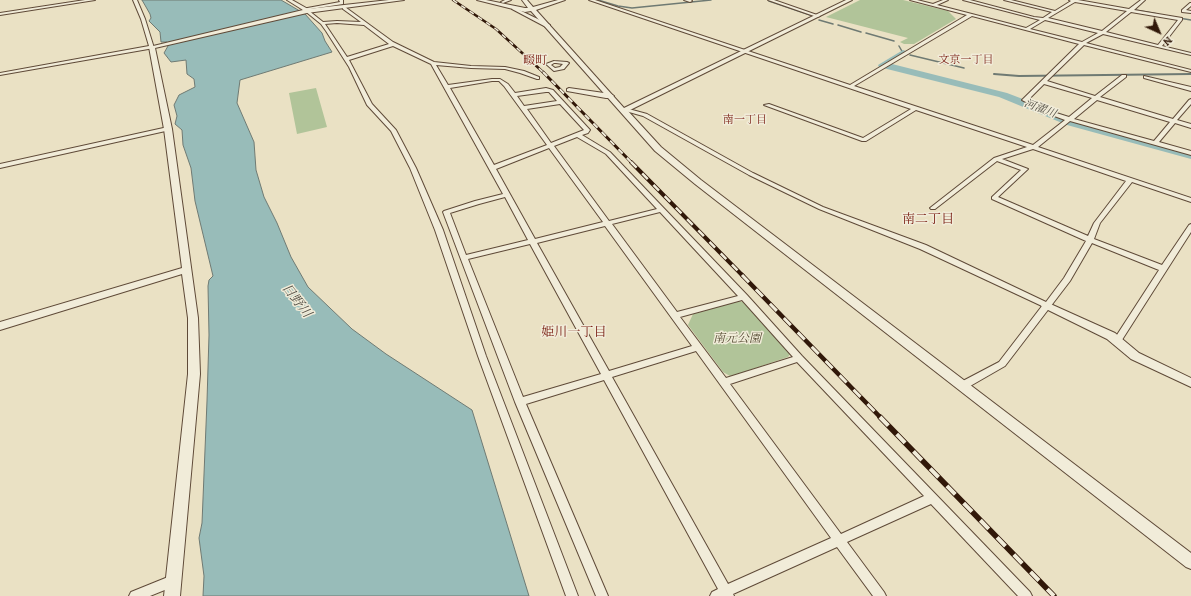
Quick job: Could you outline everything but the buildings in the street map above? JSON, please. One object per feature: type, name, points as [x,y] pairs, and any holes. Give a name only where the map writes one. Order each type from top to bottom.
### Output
[{"type":"street","points":[[0,14],[93,0]]},
{"type":"street","points":[[134,0],[143,19],[152,47],[168,129],[193,318],[194,374],[172,589],[135,596]]},
{"type":"street","points":[[289,0],[322,23],[355,74],[370,105],[393,130],[403,147],[439,230],[485,363],[572,596]]},
{"type":"street","points":[[0,74],[152,47],[342,3],[341,0]]},
{"type":"street","points":[[304,11],[402,0]]},
{"type":"street","points":[[479,0],[514,8],[532,9],[564,0]]},
{"type":"street","points":[[504,2],[509,0]]},
{"type":"street","points":[[524,0],[625,110],[658,149],[698,182],[1191,562]]},
{"type":"street","points":[[591,0],[746,50],[1191,200]]},
{"type":"street","points":[[770,0],[818,16]]},
{"type":"street","points":[[625,110],[850,0]]},
{"type":"street","points":[[912,0],[1191,71]]},
{"type":"street","points":[[934,6],[946,0]]},
{"type":"street","points":[[965,0],[1034,18],[1102,32],[1191,54]]},
{"type":"street","points":[[1006,0],[1054,12]]},
{"type":"street","points":[[1027,29],[1074,0],[1181,19],[1159,46]]},
{"type":"street","points":[[1143,0],[1102,32],[1083,43],[1025,100],[1050,113],[1191,153]]},
{"type":"street","points":[[1191,4],[1183,11],[1191,12]]},
{"type":"street","points":[[344,8],[394,44],[433,63],[470,67],[505,68],[522,72],[537,78]]},
{"type":"street","points":[[514,8],[548,26]]},
{"type":"street","points":[[851,86],[971,15]]},
{"type":"street","points":[[322,23],[353,22],[368,25]]},
{"type":"street","points":[[346,59],[394,44]]},
{"type":"street","points":[[567,64],[580,61]]},
{"type":"street","points":[[433,63],[606,375],[723,595],[839,539],[932,498]]},
{"type":"street","points":[[934,208],[996,159],[1034,147],[1124,76]]},
{"type":"street","points":[[1146,77],[1191,89]]},
{"type":"street","points":[[447,87],[497,79],[506,85],[676,315],[880,596]]},
{"type":"street","points":[[1043,82],[1191,126]]},
{"type":"street","points":[[492,168],[586,132],[586,130],[551,91],[546,90],[515,96]]},
{"type":"street","points":[[569,90],[611,96]]},
{"type":"street","points":[[1156,143],[1191,101]]},
{"type":"street","points":[[524,108],[562,102]]},
{"type":"street","points":[[767,105],[864,140],[916,108]]},
{"type":"street","points":[[625,110],[645,115],[751,174],[821,208],[923,247],[1046,305],[1117,341],[1135,356],[1191,383]]},
{"type":"street","points":[[0,166],[168,129]]},
{"type":"street","points":[[577,135],[608,153],[744,297],[799,358],[1026,596]]},
{"type":"street","points":[[996,159],[1025,169],[994,198],[1090,240],[1164,269]]},
{"type":"street","points":[[962,386],[1006,360],[1070,274],[1104,212],[1130,180]]},
{"type":"street","points":[[506,195],[446,212],[520,402],[602,596]]},
{"type":"street","points":[[464,258],[662,210]]},
{"type":"street","points":[[1117,341],[1191,226]]},
{"type":"street","points":[[0,326],[186,270]]},
{"type":"street","points":[[676,315],[744,297]]},
{"type":"street","points":[[520,402],[699,347]]},
{"type":"street","points":[[724,382],[799,358]]},
{"type":"green space","points":[[860,0],[903,0],[948,11],[956,19],[914,44],[904,44],[900,42],[908,38],[826,17]]},
{"type":"green space","points":[[316,88],[327,127],[297,134],[289,93]]},
{"type":"green space","name":"南元公園","points":[[739,301],[746,303],[791,353],[788,357],[730,376],[723,372],[688,325],[693,314]]},
{"type":"water","name":"日野川","points":[[142,0],[281,0],[305,14],[322,33],[332,52],[240,80],[237,103],[254,142],[256,170],[264,197],[291,257],[308,287],[352,329],[386,354],[472,410],[529,596],[203,596],[204,576],[199,538],[202,523],[207,401],[209,335],[208,286],[209,280],[213,276],[195,201],[191,168],[183,145],[182,130],[175,124],[177,116],[174,105],[179,95],[195,87],[194,79],[187,74],[186,60],[171,62],[164,53],[168,46],[167,42],[161,42],[160,32],[149,21],[151,18],[150,14]]},
{"type":"waterway","points":[[598,0],[618,6],[632,8],[711,0]]},
{"type":"waterway","points":[[769,1],[810,15]]},
{"type":"waterway","points":[[1130,9],[1158,14]]},
{"type":"waterway","points":[[1179,18],[1191,20]]},
{"type":"waterway","points":[[819,20],[833,24]]},
{"type":"waterway","points":[[838,25],[861,32]]},
{"type":"waterway","points":[[866,33],[894,41]]},
{"type":"waterway","points":[[899,46],[903,53]]},
{"type":"waterway","name":"河濯川","points":[[883,65],[903,53]]},
{"type":"waterway","points":[[910,55],[964,68]]},
{"type":"waterway","name":"河濯川","points":[[887,66],[1003,95],[1071,122],[1191,155]]},
{"type":"waterway","points":[[994,74],[1019,76],[1191,74]]},
{"type":"railway","points":[[453,0],[496,29],[544,73]]},
{"type":"railway","points":[[544,73],[632,163]]},
{"type":"railway","points":[[631,162],[743,276]]},
{"type":"railway","points":[[742,275],[881,418]]},
{"type":"railway","points":[[880,417],[1054,596]]},
{"type":"district","name":"文京一丁目","points":[[966,60]]},
{"type":"district","name":"畷町","points":[[535,61]]},
{"type":"district","name":"南一丁目","points":[[745,120]]},
{"type":"district","name":"南二丁目","points":[[928,220]]},
{"type":"district","name":"姫川一丁目","points":[[574,333]]}]
